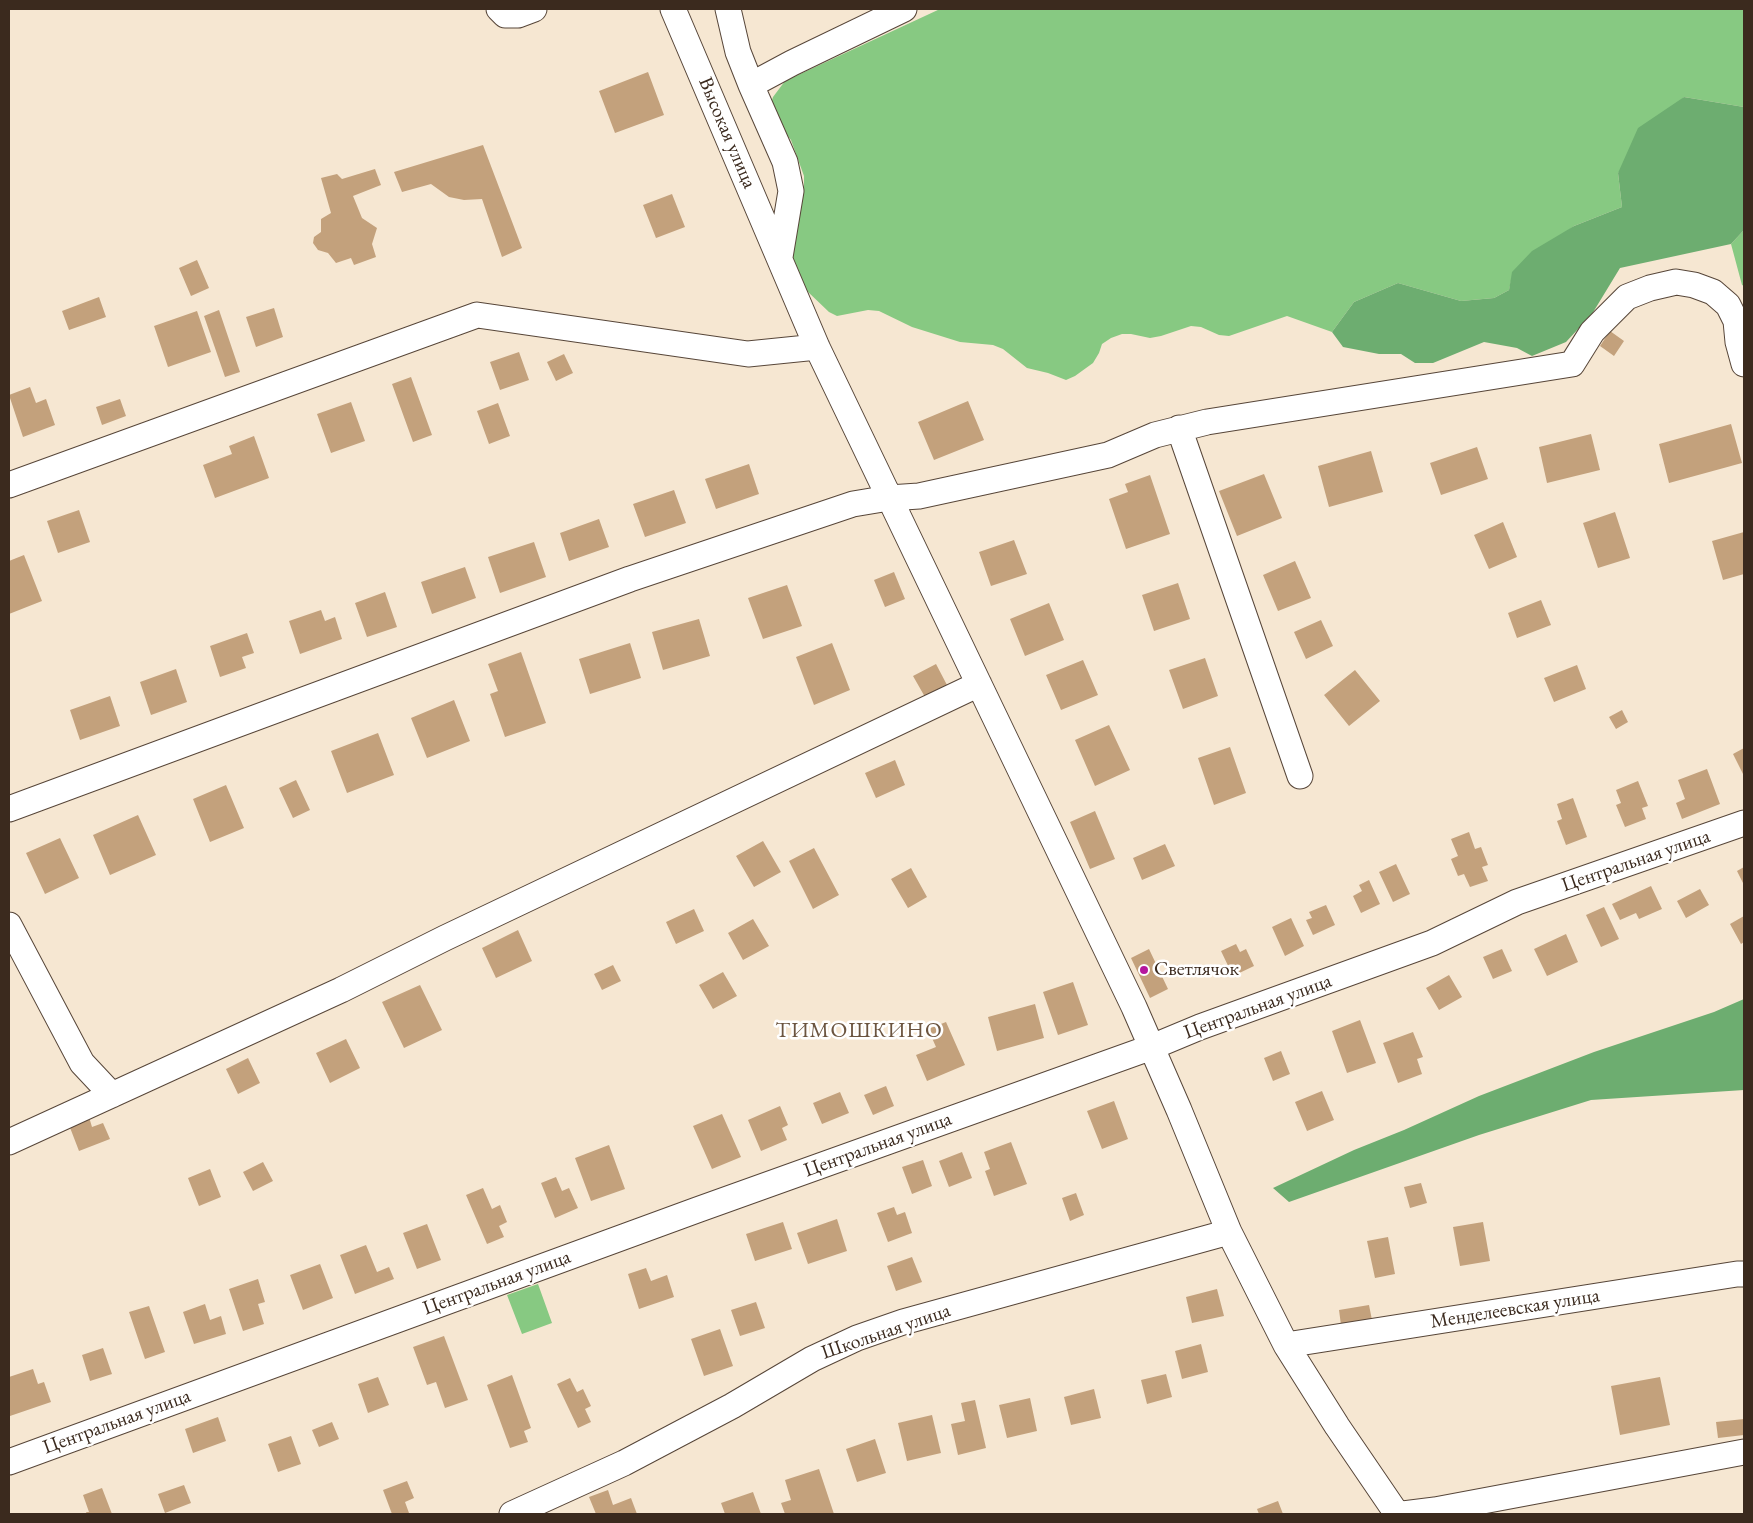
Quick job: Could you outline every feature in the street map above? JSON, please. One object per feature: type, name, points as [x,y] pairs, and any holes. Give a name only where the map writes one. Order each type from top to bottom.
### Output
[{"type":"street","points":[[499,9],[505,15],[518,15],[534,9]]},
{"type":"street","name":"Высокая улица","points":[[673,9],[817,347],[980,684],[1152,1047],[1229,1232],[1286,1345],[1337,1426],[1397,1514]]},
{"type":"street","points":[[728,9],[738,52],[785,162],[791,191],[780,257]]},
{"type":"street","points":[[751,85],[904,9]]},
{"type":"street","points":[[9,809],[630,579],[853,504],[889,498],[919,496],[1108,455],[1155,435],[1217,420],[1572,364],[1592,332],[1627,297],[1650,288],[1676,282],[1694,285],[1713,292],[1728,305],[1736,321],[1738,342],[1744,364]]},
{"type":"street","points":[[9,485],[477,315],[748,354],[817,347]]},
{"type":"street","points":[[1178,428],[1300,776]]},
{"type":"street","points":[[9,1142],[341,990],[444,938],[980,684]]},
{"type":"street","name":"Центральная улица","points":[[9,1462],[697,1210],[1152,1047],[1200,1027],[1432,943],[1517,902],[1744,823]]},
{"type":"street","points":[[9,924],[82,1063],[112,1095]]},
{"type":"street","name":"Школьная улица","points":[[512,1514],[624,1463],[732,1406],[812,1359],[857,1338],[903,1322],[1229,1232]]},
{"type":"street","name":"Менделеевская улица","points":[[1286,1345],[1744,1274]]},
{"type":"street","points":[[1403,1514],[1435,1510],[1744,1452]]},
{"type":"green space","points":[[940,9],[1744,9],[1744,107],[1684,97],[1618,173],[1622,207],[1574,226],[1513,272],[1509,290],[1494,298],[1461,301],[1398,283],[1354,302],[1332,332],[1287,316],[1229,336],[1219,335],[1201,327],[1191,326],[1150,338],[1122,334],[1102,344],[1093,363],[1066,380],[1027,368],[1003,349],[993,345],[960,342],[912,327],[879,311],[868,310],[837,316],[829,312],[807,291],[797,274],[790,255],[789,224],[804,185],[804,176],[791,140],[772,117],[770,106],[773,97],[785,81]]},
{"type":"green space","points":[[1684,97],[1744,107],[1744,230],[1731,244],[1620,268],[1592,314],[1566,342],[1532,356],[1517,348],[1484,342],[1433,363],[1415,363],[1401,354],[1379,354],[1343,347],[1332,332],[1354,302],[1398,283],[1461,301],[1494,298],[1509,290],[1512,272],[1532,251],[1574,226],[1622,207],[1618,173],[1638,128]]},
{"type":"green space","points":[[1744,230],[1744,286],[1742,285],[1731,244]]},
{"type":"green space","points":[[1744,999],[1744,1090],[1591,1100],[1479,1135],[1289,1202],[1273,1188],[1354,1150],[1479,1096],[1594,1052],[1714,1012]]},
{"type":"green space","points":[[538,1284],[552,1323],[522,1334],[507,1295]]},
{"type":"building","points":[[648,72],[664,115],[615,133],[599,91]]},
{"type":"building","points":[[483,145],[522,248],[502,257],[482,199],[464,200],[449,197],[431,184],[402,192],[394,172]]},
{"type":"building","points":[[375,169],[381,185],[353,196],[362,218],[377,228],[372,244],[376,257],[354,265],[351,258],[336,263],[328,253],[318,250],[313,243],[314,237],[321,232],[321,219],[331,213],[321,178],[337,174],[342,179]]},
{"type":"building","points":[[672,194],[685,227],[656,238],[643,205]]},
{"type":"building","points":[[197,260],[209,288],[191,296],[179,268]]},
{"type":"building","points":[[99,297],[106,317],[69,330],[62,311]]},
{"type":"building","points":[[274,308],[283,337],[256,347],[246,317]]},
{"type":"building","points":[[219,310],[240,372],[225,377],[204,316]]},
{"type":"building","points":[[197,311],[211,352],[168,367],[154,326]]},
{"type":"building","points":[[1610,331],[1624,341],[1614,356],[1600,346]]},
{"type":"building","points":[[519,352],[529,380],[500,390],[490,362]]},
{"type":"building","points":[[564,354],[573,373],[556,381],[547,362]]},
{"type":"building","points":[[411,377],[432,435],[413,442],[392,384]]},
{"type":"building","points":[[30,387],[36,403],[46,399],[55,425],[23,437],[9,395]]},
{"type":"building","points":[[120,399],[126,416],[102,425],[96,407]]},
{"type":"building","points":[[968,401],[984,440],[934,460],[918,422]]},
{"type":"building","points":[[351,402],[365,441],[331,453],[317,414]]},
{"type":"building","points":[[498,403],[510,436],[489,444],[477,411]]},
{"type":"building","points":[[1731,424],[1742,463],[1669,483],[1659,444]]},
{"type":"building","points":[[1591,434],[1600,470],[1547,483],[1539,447]]},
{"type":"building","points":[[254,436],[269,478],[215,498],[203,465],[232,454],[229,446]]},
{"type":"building","points":[[1477,447],[1488,479],[1441,495],[1430,463]]},
{"type":"building","points":[[1371,451],[1383,492],[1329,507],[1318,466]]},
{"type":"building","points":[[749,464],[759,494],[716,509],[705,479]]},
{"type":"building","points":[[1264,474],[1282,518],[1237,536],[1219,491]]},
{"type":"building","points":[[1150,475],[1170,534],[1126,549],[1109,499],[1128,492],[1125,484]]},
{"type":"building","points":[[674,490],[686,523],[645,537],[633,504]]},
{"type":"building","points":[[79,510],[90,542],[58,553],[47,521]]},
{"type":"building","points":[[1615,512],[1630,558],[1598,568],[1583,523]]},
{"type":"building","points":[[599,519],[609,547],[569,561],[560,533]]},
{"type":"building","points":[[1503,522],[1517,557],[1489,569],[1474,535]]},
{"type":"building","points":[[1744,532],[1744,574],[1723,580],[1712,541]]},
{"type":"building","points":[[1014,540],[1027,574],[991,586],[979,552]]},
{"type":"building","points":[[534,542],[546,577],[500,593],[488,557]]},
{"type":"building","points":[[24,555],[42,601],[9,614],[9,561]]},
{"type":"building","points":[[1295,561],[1311,598],[1278,611],[1263,575]]},
{"type":"building","points":[[465,567],[476,598],[432,614],[421,582]]},
{"type":"building","points":[[894,572],[905,599],[885,607],[874,580]]},
{"type":"building","points":[[1178,583],[1190,619],[1154,631],[1142,595]]},
{"type":"building","points":[[787,585],[802,626],[763,639],[748,598]]},
{"type":"building","points":[[385,592],[397,627],[367,637],[355,603]]},
{"type":"building","points":[[1541,600],[1551,625],[1517,638],[1508,613]]},
{"type":"building","points":[[1049,603],[1064,640],[1025,656],[1010,619]]},
{"type":"building","points":[[321,610],[325,621],[335,617],[342,639],[300,654],[289,621]]},
{"type":"building","points":[[699,619],[710,656],[663,670],[652,632]]},
{"type":"building","points":[[1321,620],[1333,646],[1306,659],[1294,632]]},
{"type":"building","points":[[247,633],[254,653],[242,657],[246,668],[220,677],[210,646]]},
{"type":"building","points":[[630,643],[641,678],[590,694],[579,659]]},
{"type":"building","points":[[832,643],[850,690],[814,705],[796,657]]},
{"type":"building","points":[[521,652],[546,723],[505,737],[490,694],[498,691],[488,664]]},
{"type":"building","points":[[1205,658],[1218,696],[1183,709],[1169,670]]},
{"type":"building","points":[[1083,660],[1098,695],[1061,710],[1046,675]]},
{"type":"building","points":[[936,664],[947,685],[925,697],[913,676]]},
{"type":"building","points":[[1577,665],[1586,689],[1554,702],[1544,678]]},
{"type":"building","points":[[176,669],[187,702],[151,715],[140,682]]},
{"type":"building","points":[[1355,670],[1380,701],[1349,726],[1324,695]]},
{"type":"building","points":[[110,696],[120,726],[80,740],[70,710]]},
{"type":"building","points":[[454,700],[470,741],[427,758],[411,718]]},
{"type":"building","points":[[1622,710],[1628,722],[1616,729],[1609,717]]},
{"type":"building","points":[[1109,725],[1130,770],[1095,786],[1075,740]]},
{"type":"building","points":[[378,733],[394,775],[347,793],[331,751]]},
{"type":"building","points":[[1230,747],[1246,793],[1214,805],[1198,758]]},
{"type":"building","points":[[1744,748],[1744,776],[1733,754]]},
{"type":"building","points":[[895,760],[905,785],[876,798],[865,773]]},
{"type":"building","points":[[1707,769],[1720,804],[1682,819],[1676,803],[1685,799],[1678,780]]},
{"type":"building","points":[[296,780],[310,810],[293,818],[279,788]]},
{"type":"building","points":[[1638,781],[1648,806],[1642,808],[1646,819],[1625,827],[1616,805],[1621,803],[1616,790]]},
{"type":"building","points":[[226,785],[244,828],[210,842],[193,799]]},
{"type":"building","points":[[1573,798],[1587,837],[1566,845],[1557,821],[1562,819],[1557,804]]},
{"type":"building","points":[[1095,811],[1115,859],[1090,869],[1070,822]]},
{"type":"building","points":[[138,815],[156,855],[110,875],[93,835]]},
{"type":"building","points":[[1469,832],[1475,849],[1481,847],[1488,865],[1482,867],[1488,881],[1470,887],[1464,874],[1458,876],[1451,859],[1458,856],[1451,839]]},
{"type":"building","points":[[60,838],[79,878],[45,894],[26,853]]},
{"type":"building","points":[[763,841],[781,872],[754,887],[736,856]]},
{"type":"building","points":[[1165,844],[1175,866],[1142,880],[1133,858]]},
{"type":"building","points":[[814,848],[839,895],[813,909],[789,861]]},
{"type":"building","points":[[1396,864],[1410,894],[1393,902],[1379,872]]},
{"type":"building","points":[[1744,867],[1744,885],[1737,871]]},
{"type":"building","points":[[911,868],[927,897],[908,908],[891,879]]},
{"type":"building","points":[[1369,880],[1380,904],[1361,913],[1353,896],[1362,891],[1359,885]]},
{"type":"building","points":[[1651,886],[1662,909],[1639,919],[1636,913],[1620,920],[1612,904]]},
{"type":"building","points":[[1700,889],[1709,905],[1686,918],[1677,901]]},
{"type":"building","points":[[1326,905],[1335,925],[1313,935],[1306,920],[1312,918],[1309,912]]},
{"type":"building","points":[[1604,907],[1619,939],[1601,947],[1586,915]]},
{"type":"building","points":[[694,909],[704,931],[676,944],[666,922]]},
{"type":"building","points":[[1744,916],[1744,942],[1741,944],[1730,924]]},
{"type":"building","points":[[1291,918],[1304,946],[1285,956],[1272,927]]},
{"type":"building","points":[[753,919],[769,946],[743,960],[728,933]]},
{"type":"building","points":[[518,930],[532,961],[496,978],[482,948]]},
{"type":"building","points":[[1566,934],[1578,962],[1547,976],[1534,949]]},
{"type":"building","points":[[1236,944],[1240,952],[1246,949],[1254,966],[1233,976],[1221,951]]},
{"type":"building","points":[[1149,949],[1168,989],[1150,998],[1131,958]]},
{"type":"building","points":[[1502,949],[1512,971],[1493,979],[1483,957]]},
{"type":"building","points":[[613,965],[621,981],[602,990],[594,974]]},
{"type":"building","points":[[723,972],[737,996],[713,1009],[699,985]]},
{"type":"building","points":[[1449,975],[1462,997],[1439,1010],[1426,988]]},
{"type":"building","points":[[1073,982],[1088,1025],[1058,1035],[1043,992]]},
{"type":"building","points":[[420,985],[442,1030],[404,1048],[382,1002]]},
{"type":"building","points":[[1035,1004],[1044,1038],[997,1051],[988,1017]]},
{"type":"building","points":[[1360,1020],[1376,1063],[1347,1073],[1332,1031]]},
{"type":"building","points":[[946,1022],[965,1065],[927,1081],[916,1055],[936,1047],[928,1029]]},
{"type":"building","points":[[1413,1032],[1423,1057],[1417,1059],[1422,1074],[1398,1083],[1383,1043]]},
{"type":"building","points":[[346,1039],[360,1068],[330,1083],[316,1053]]},
{"type":"building","points":[[1281,1051],[1290,1074],[1273,1081],[1264,1058]]},
{"type":"building","points":[[248,1058],[260,1083],[238,1094],[226,1069]]},
{"type":"building","points":[[886,1086],[894,1106],[873,1115],[864,1095]]},
{"type":"building","points":[[1322,1091],[1334,1120],[1307,1131],[1295,1102]]},
{"type":"building","points":[[840,1092],[849,1113],[822,1124],[813,1103]]},
{"type":"building","points":[[1114,1101],[1128,1139],[1102,1149],[1087,1111]]},
{"type":"building","points":[[780,1106],[788,1125],[782,1128],[787,1140],[761,1151],[748,1120]]},
{"type":"building","points":[[722,1114],[741,1157],[712,1169],[693,1126]]},
{"type":"building","points":[[89,1117],[92,1127],[103,1123],[110,1139],[79,1151],[69,1125]]},
{"type":"building","points":[[1011,1142],[1027,1184],[994,1196],[985,1171],[990,1169],[984,1152]]},
{"type":"building","points":[[609,1145],[625,1189],[591,1201],[575,1158]]},
{"type":"building","points":[[962,1152],[972,1178],[949,1187],[939,1161]]},
{"type":"building","points":[[923,1160],[932,1186],[912,1194],[902,1167]]},
{"type":"building","points":[[263,1162],[273,1181],[253,1191],[243,1172]]},
{"type":"building","points":[[210,1169],[221,1197],[199,1206],[188,1178]]},
{"type":"building","points":[[556,1177],[562,1191],[569,1188],[578,1208],[555,1218],[541,1183]]},
{"type":"building","points":[[1421,1183],[1427,1203],[1410,1208],[1404,1187]]},
{"type":"building","points":[[483,1188],[492,1209],[500,1205],[507,1222],[499,1226],[504,1237],[487,1244],[466,1195]]},
{"type":"building","points":[[1076,1193],[1084,1215],[1070,1221],[1062,1198]]},
{"type":"building","points":[[894,1207],[897,1215],[905,1212],[912,1233],[888,1242],[877,1213]]},
{"type":"building","points":[[837,1219],[847,1251],[808,1264],[797,1233]]},
{"type":"building","points":[[783,1222],[792,1249],[755,1261],[746,1234]]},
{"type":"building","points":[[1483,1222],[1490,1261],[1460,1266],[1453,1227]]},
{"type":"building","points":[[427,1224],[441,1260],[417,1269],[403,1233]]},
{"type":"building","points":[[1388,1237],[1395,1274],[1375,1278],[1367,1241]]},
{"type":"building","points":[[366,1245],[377,1272],[389,1267],[394,1279],[355,1294],[340,1255]]},
{"type":"building","points":[[912,1257],[922,1282],[896,1291],[887,1266]]},
{"type":"building","points":[[320,1264],[333,1298],[303,1310],[290,1275]]},
{"type":"building","points":[[646,1268],[651,1281],[667,1275],[674,1297],[639,1309],[628,1274]]},
{"type":"building","points":[[258,1279],[265,1302],[258,1304],[264,1324],[243,1331],[229,1289]]},
{"type":"building","points":[[1217,1289],[1224,1316],[1192,1323],[1186,1297]]},
{"type":"building","points":[[756,1302],[765,1328],[740,1336],[731,1310]]},
{"type":"building","points":[[205,1304],[210,1320],[221,1316],[226,1334],[194,1344],[183,1312]]},
{"type":"building","points":[[1369,1305],[1372,1320],[1341,1325],[1339,1310]]},
{"type":"building","points":[[149,1306],[165,1352],[145,1359],[129,1312]]},
{"type":"building","points":[[720,1329],[733,1366],[704,1376],[691,1339]]},
{"type":"building","points":[[444,1336],[468,1400],[445,1408],[436,1382],[427,1385],[413,1347]]},
{"type":"building","points":[[1201,1344],[1208,1372],[1182,1379],[1175,1351]]},
{"type":"building","points":[[103,1348],[112,1374],[90,1381],[82,1355]]},
{"type":"building","points":[[33,1369],[38,1384],[44,1382],[51,1402],[10,1416],[9,1377]]},
{"type":"building","points":[[1166,1374],[1172,1397],[1147,1404],[1141,1380]]},
{"type":"building","points":[[512,1375],[531,1428],[524,1431],[528,1442],[510,1448],[487,1385]]},
{"type":"building","points":[[378,1377],[389,1405],[368,1413],[358,1384]]},
{"type":"building","points":[[1660,1377],[1670,1425],[1620,1435],[1611,1386]]},
{"type":"building","points":[[570,1378],[577,1392],[583,1389],[591,1406],[585,1409],[591,1422],[578,1428],[557,1384]]},
{"type":"building","points":[[1094,1389],[1101,1418],[1071,1425],[1064,1397]]},
{"type":"building","points":[[1030,1398],[1037,1431],[1007,1438],[999,1405]]},
{"type":"building","points":[[975,1400],[986,1448],[958,1455],[951,1424],[965,1421],[961,1403]]},
{"type":"building","points":[[932,1415],[941,1453],[907,1461],[898,1423]]},
{"type":"building","points":[[218,1417],[226,1441],[193,1453],[185,1429]]},
{"type":"building","points":[[1744,1419],[1744,1435],[1718,1438],[1716,1422]]},
{"type":"building","points":[[332,1422],[339,1439],[319,1447],[312,1430]]},
{"type":"building","points":[[291,1436],[301,1464],[278,1472],[268,1444]]},
{"type":"building","points":[[875,1439],[886,1473],[857,1482],[846,1449]]},
{"type":"building","points":[[819,1469],[834,1514],[785,1514],[781,1503],[791,1500],[785,1480]]},
{"type":"building","points":[[407,1481],[414,1498],[405,1502],[409,1513],[392,1514],[383,1490]]},
{"type":"building","points":[[184,1485],[191,1503],[165,1513],[158,1494]]},
{"type":"building","points":[[102,1488],[112,1514],[87,1514],[86,1512],[89,1512],[83,1495]]},
{"type":"building","points":[[608,1490],[613,1505],[631,1498],[637,1514],[596,1514],[589,1497]]},
{"type":"building","points":[[753,1492],[761,1514],[725,1514],[721,1503]]},
{"type":"building","points":[[1278,1501],[1283,1514],[1259,1514],[1257,1509]]},
{"type":"place","name":"Светлячок","points":[[1144,970]]},
{"type":"district","name":"ТИМОШКИНО","points":[[859,1031]]}]
